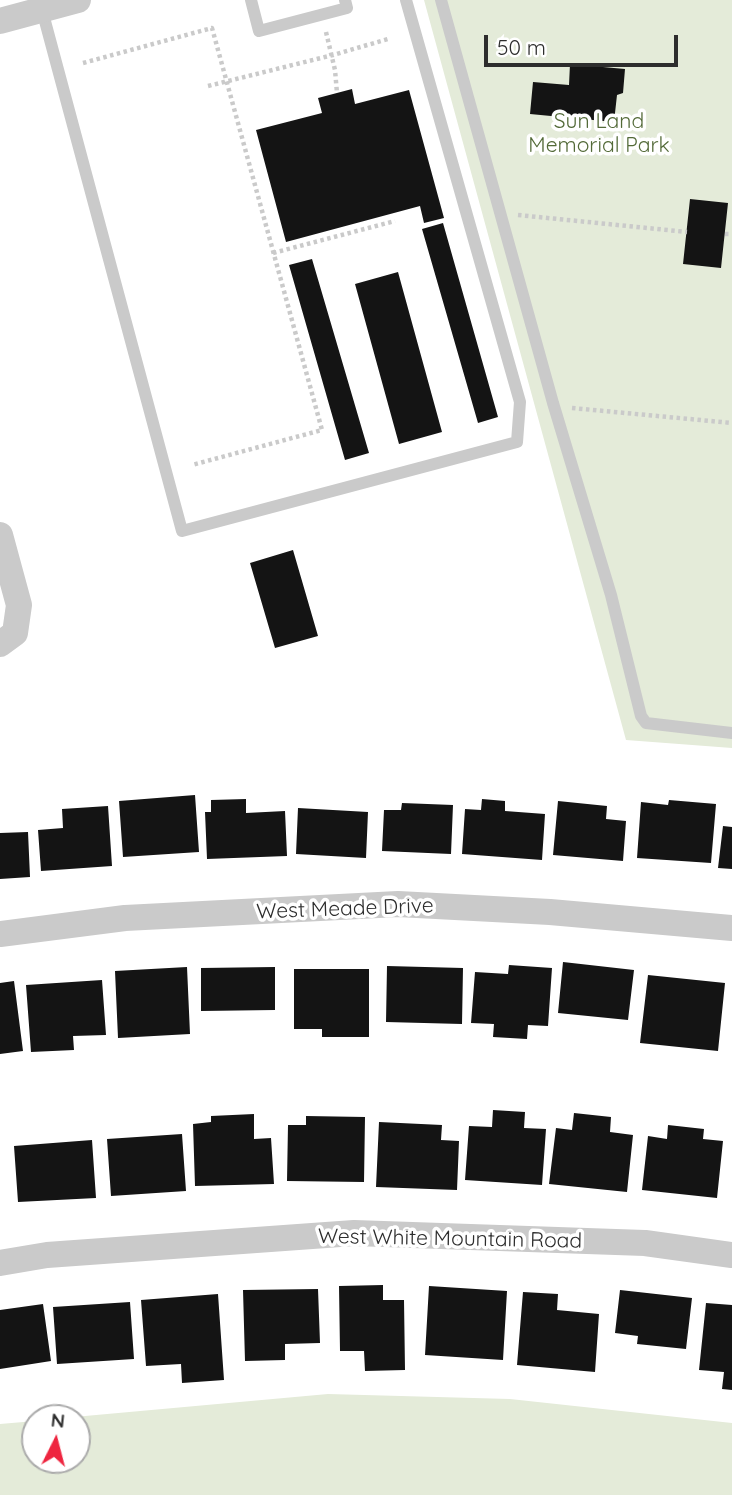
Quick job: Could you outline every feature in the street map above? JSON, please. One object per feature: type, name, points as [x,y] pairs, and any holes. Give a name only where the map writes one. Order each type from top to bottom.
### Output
[{"type":"street","points":[[0,21],[78,0]]},
{"type":"street","points":[[0,535],[19,605],[7,639]]},
{"type":"street","name":"West Meade Drive","points":[[0,934],[125,918],[398,904],[550,912],[732,929]]},
{"type":"street","name":"West White Mountain Road","points":[[0,1263],[47,1255],[354,1233],[645,1243],[732,1255]]},
{"type":"lane","points":[[251,0],[259,31],[347,8],[345,0]]},
{"type":"lane","points":[[42,10],[182,531],[517,442],[520,402],[406,0]]},
{"type":"lane","points":[[441,0],[553,406],[611,595],[641,716],[646,723],[732,733]]},
{"type":"path","points":[[321,14],[333,55],[337,93]]},
{"type":"path","points":[[83,63],[212,28],[321,430],[192,465]]},
{"type":"path","points":[[208,86],[388,39]]},
{"type":"path","points":[[500,213],[687,232]]},
{"type":"path","points":[[273,253],[395,220]]},
{"type":"path","points":[[725,233],[732,234]]},
{"type":"path","points":[[553,406],[732,423]]},
{"type":"green space","name":"Sun Land Memorial Park","points":[[424,0],[732,0],[732,748],[626,740]]},
{"type":"green space","points":[[328,1394],[510,1399],[732,1423],[732,1495],[0,1495],[0,1424],[21,1422],[21,1474],[91,1474],[91,1415]]},
{"type":"building","points":[[570,64],[625,69],[623,93],[617,95],[614,122],[530,114],[533,82],[569,85]]},
{"type":"building","points":[[352,89],[355,104],[409,90],[444,218],[424,223],[420,206],[286,242],[256,130],[322,113],[318,98]]},
{"type":"building","points":[[690,199],[728,203],[721,268],[683,264]]},
{"type":"building","points":[[443,223],[498,417],[478,423],[422,229]]},
{"type":"building","points":[[312,259],[369,453],[345,460],[289,265]]},
{"type":"building","points":[[398,272],[442,432],[399,444],[355,284]]},
{"type":"building","points":[[293,550],[318,636],[275,648],[250,563]]},
{"type":"building","points":[[195,795],[199,852],[123,857],[119,801]]},
{"type":"building","points":[[246,799],[246,813],[285,811],[287,856],[207,859],[205,812],[211,812],[211,800]]},
{"type":"building","points":[[482,799],[505,801],[505,811],[545,814],[542,860],[462,854],[465,809],[481,810]]},
{"type":"building","points":[[669,800],[716,804],[711,863],[637,858],[641,802],[668,805]]},
{"type":"building","points":[[558,801],[607,806],[606,819],[626,821],[623,861],[553,855]]},
{"type":"building","points":[[402,803],[453,805],[451,854],[382,851],[384,810],[401,810]]},
{"type":"building","points":[[108,806],[112,866],[41,871],[38,830],[63,828],[62,809]]},
{"type":"building","points":[[298,808],[368,812],[366,858],[296,854]]},
{"type":"building","points":[[723,826],[732,827],[732,869],[718,868]]},
{"type":"building","points":[[28,832],[30,877],[0,879],[0,833]]},
{"type":"building","points":[[563,962],[634,970],[628,1020],[558,1013]]},
{"type":"building","points":[[509,965],[552,968],[548,1026],[528,1025],[527,1039],[493,1037],[494,1024],[471,1023],[475,972],[508,974]]},
{"type":"building","points":[[387,966],[463,968],[462,1024],[386,1022]]},
{"type":"building","points":[[187,967],[190,1034],[118,1038],[115,971]]},
{"type":"building","points":[[275,967],[275,1010],[201,1011],[201,968]]},
{"type":"building","points":[[294,969],[369,969],[369,1037],[322,1037],[322,1029],[294,1029]]},
{"type":"building","points":[[648,975],[725,983],[718,1051],[640,1043]]},
{"type":"building","points":[[102,980],[106,1035],[73,1036],[74,1050],[31,1052],[26,985]]},
{"type":"building","points":[[14,981],[23,1051],[0,1054],[0,983]]},
{"type":"building","points":[[493,1110],[525,1112],[524,1128],[546,1129],[542,1185],[465,1180],[469,1126],[492,1127]]},
{"type":"building","points":[[574,1113],[611,1117],[610,1132],[633,1135],[627,1192],[549,1184],[556,1128],[572,1130]]},
{"type":"building","points":[[254,1114],[254,1139],[271,1138],[274,1184],[195,1186],[193,1124],[211,1122],[211,1116]]},
{"type":"building","points":[[306,1116],[365,1117],[364,1182],[287,1181],[288,1125],[306,1125]]},
{"type":"building","points":[[379,1122],[442,1125],[441,1140],[459,1141],[457,1190],[376,1187]]},
{"type":"building","points":[[668,1125],[704,1129],[703,1139],[723,1141],[717,1198],[642,1190],[648,1136],[667,1139]]},
{"type":"building","points":[[182,1134],[186,1191],[111,1196],[107,1139]]},
{"type":"building","points":[[92,1140],[96,1198],[18,1202],[14,1146]]},
{"type":"building","points":[[383,1285],[383,1300],[404,1300],[405,1370],[365,1371],[364,1351],[340,1351],[339,1286]]},
{"type":"building","points":[[429,1286],[507,1291],[503,1360],[425,1355]]},
{"type":"building","points":[[318,1289],[320,1343],[285,1344],[285,1360],[245,1361],[243,1290]]},
{"type":"building","points":[[620,1290],[692,1298],[686,1349],[637,1344],[638,1336],[615,1333]]},
{"type":"building","points":[[523,1292],[558,1294],[557,1310],[599,1314],[595,1372],[517,1365]]},
{"type":"building","points":[[218,1294],[224,1380],[182,1383],[181,1364],[146,1366],[141,1300]]},
{"type":"building","points":[[130,1302],[134,1359],[57,1364],[53,1307]]},
{"type":"building","points":[[706,1303],[732,1305],[732,1390],[722,1389],[724,1372],[699,1370]]},
{"type":"building","points":[[43,1304],[51,1361],[0,1369],[0,1310]]}]
